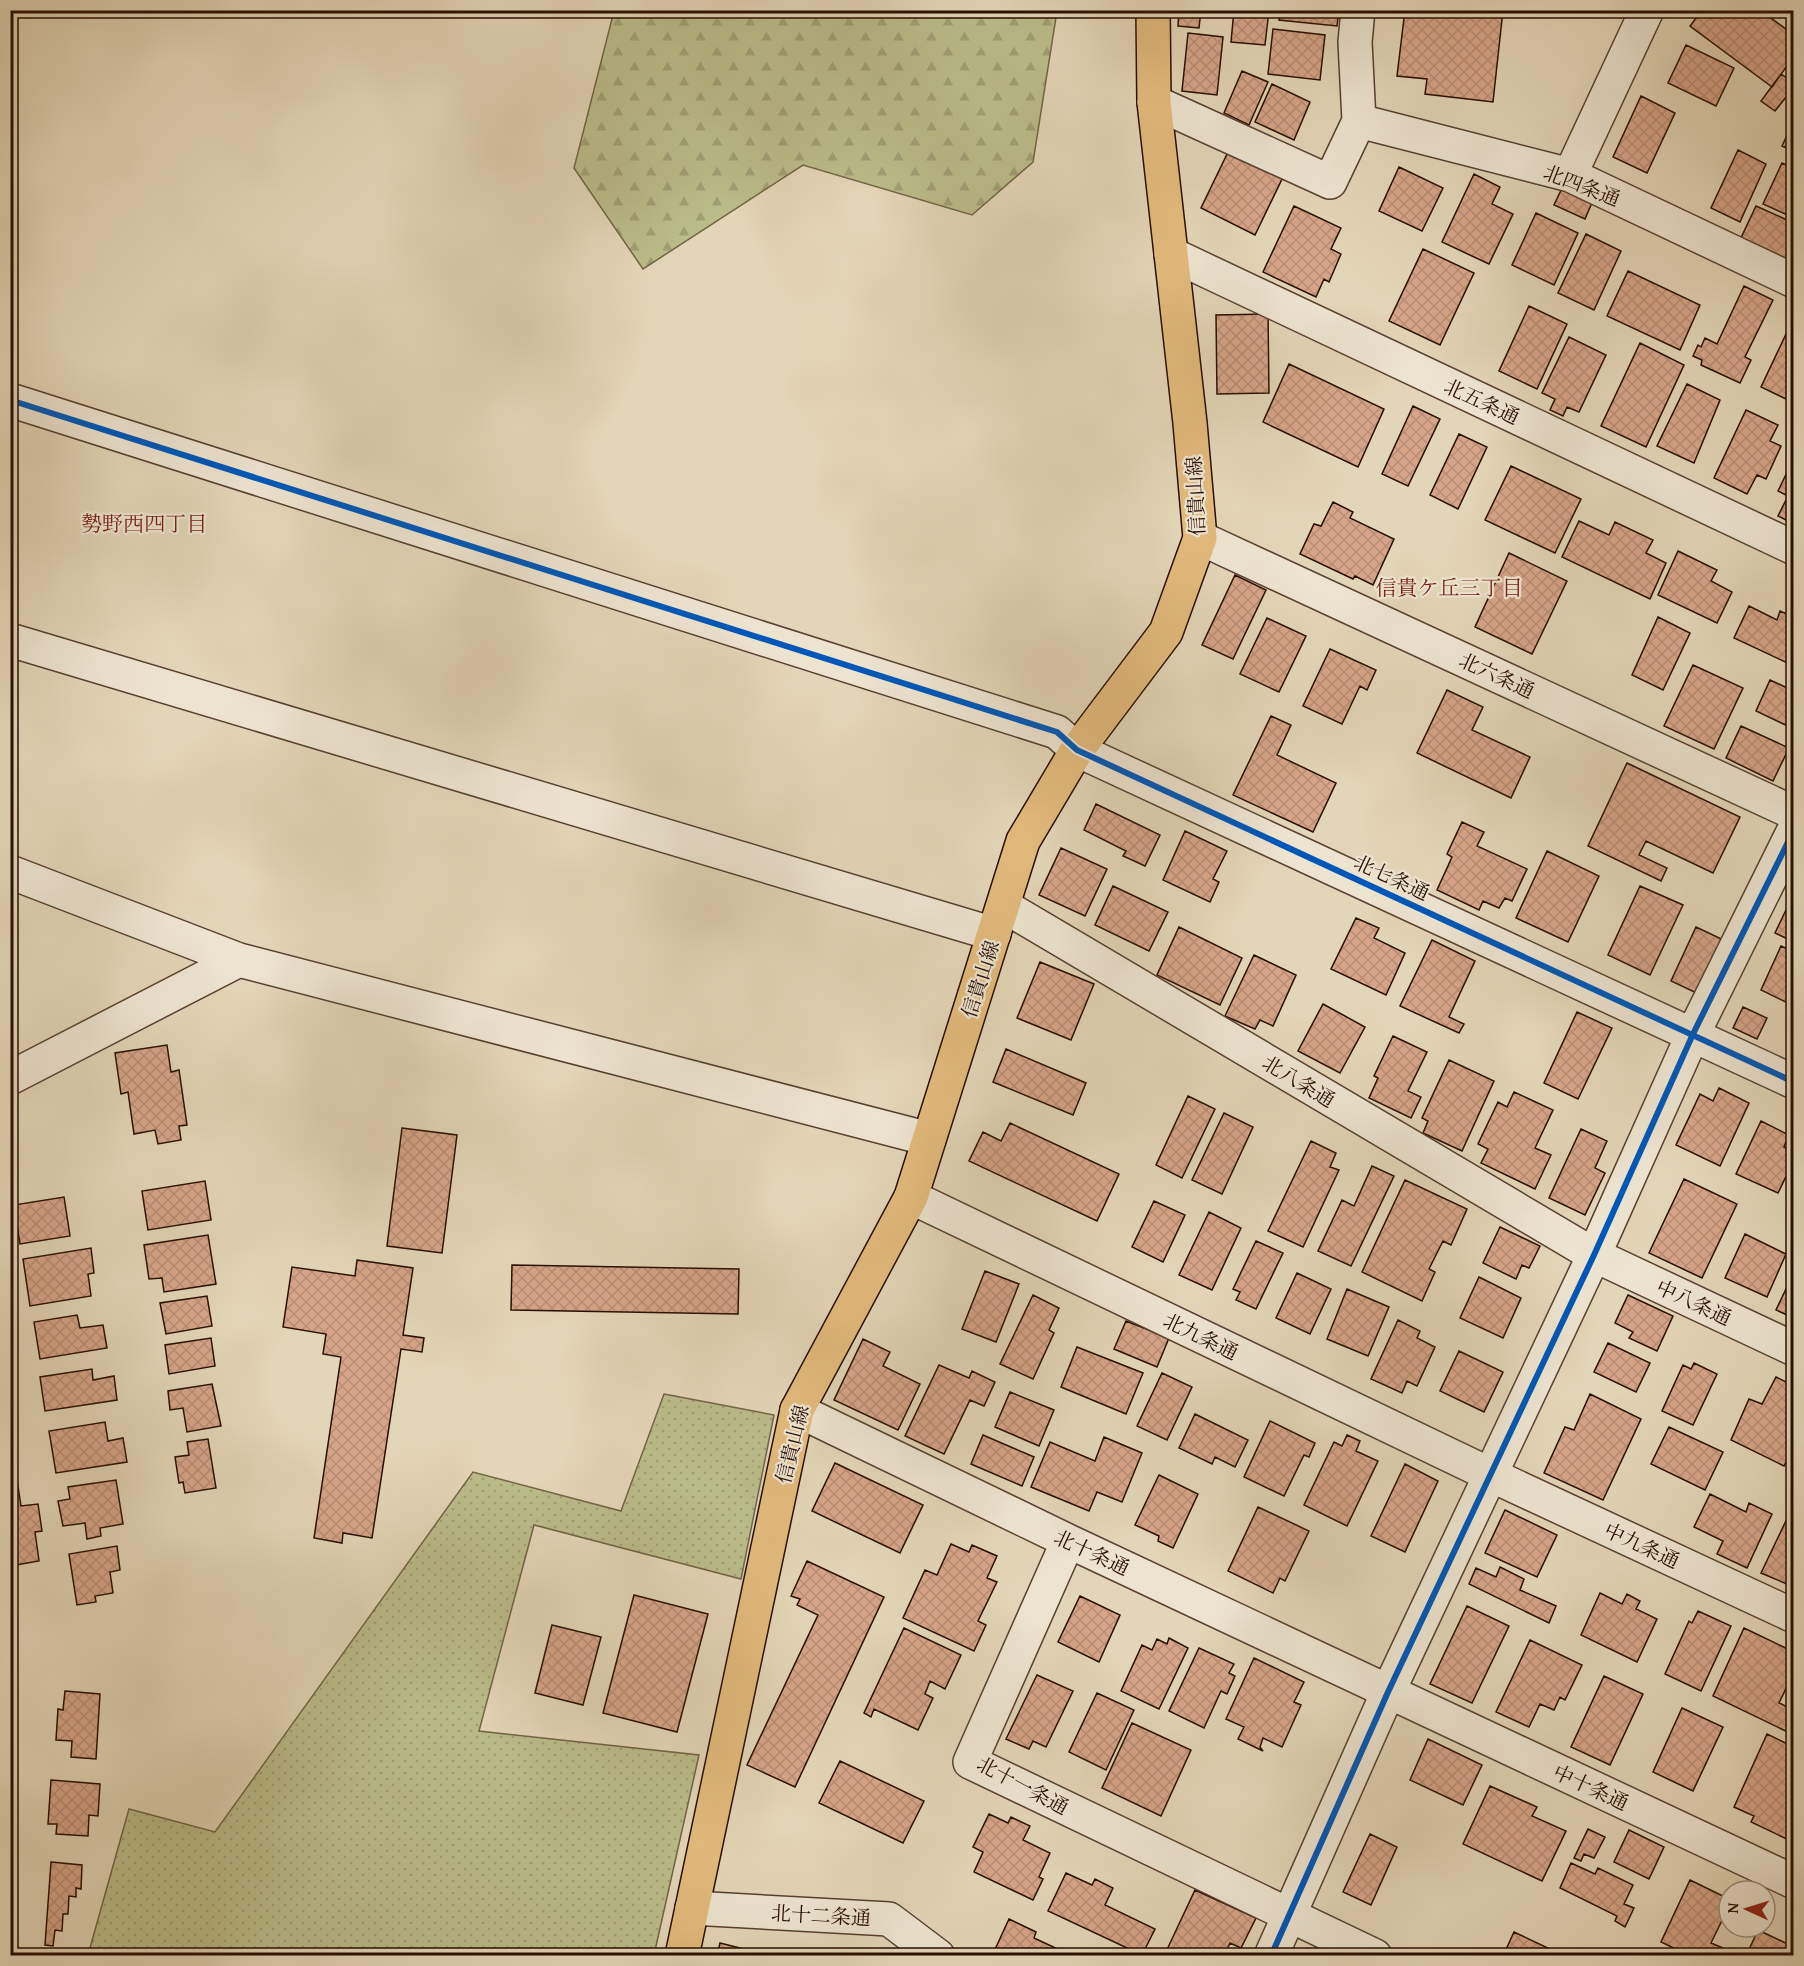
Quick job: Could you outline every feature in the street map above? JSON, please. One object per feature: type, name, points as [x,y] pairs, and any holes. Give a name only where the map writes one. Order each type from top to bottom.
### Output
[{"type":"main road","name":"信貴山線","points":[[682,1956],[797,1410],[911,1197],[1023,841],[1077,750],[1166,632],[1200,538],[1190,423],[1154,102],[1153,10]]},
{"type":"street","points":[[1154,102],[1330,182],[1359,121],[1355,42],[1358,10]]},
{"type":"street","points":[[1570,176],[1647,10]]},
{"type":"street","name":"北四条通","points":[[1359,121],[1570,176],[1794,281]]},
{"type":"street","name":"北五条通","points":[[1171,254],[1794,548]]},
{"type":"street","name":"北七条通","points":[[10,400],[1057,732],[1077,750],[1794,1082]]},
{"type":"street","name":"北六条通","points":[[1200,538],[1794,813]]},
{"type":"street","name":"北八条通","points":[[10,640],[999,920],[1594,1255]]},
{"type":"street","points":[[1271,1956],[1388,1692],[1594,1255],[1693,1035],[1794,830]]},
{"type":"street","points":[[10,872],[238,960],[929,1139]]},
{"type":"street","points":[[10,1078],[238,960]]},
{"type":"street","name":"北九条通","points":[[911,1197],[1491,1475]]},
{"type":"street","name":"中八条通","points":[[1594,1255],[1794,1350]]},
{"type":"street","name":"北十条通","points":[[797,1410],[1388,1692]]},
{"type":"street","name":"中九条通","points":[[1491,1475],[1794,1616]]},
{"type":"street","name":"北十一条通","points":[[1068,1541],[970,1762],[1289,1915]]},
{"type":"street","name":"中十条通","points":[[1388,1692],[1794,1882]]},
{"type":"street","name":"北十二条通","points":[[692,1908],[889,1919],[925,1952]]},
{"type":"street","points":[[1289,1915],[1375,1956]]},
{"type":"green space","points":[[614,11],[1057,11],[1033,162],[972,215],[803,165],[643,269],[574,168]]},
{"type":"green space","points":[[664,1394],[774,1415],[741,1579],[534,1525],[479,1731],[699,1755],[654,1955],[88,1955],[129,1809],[215,1832],[473,1472],[621,1511]]},
{"type":"building","points":[[1179,10],[1201,10],[1199,28],[1178,26]]},
{"type":"building","points":[[1234,10],[1269,10],[1265,45],[1231,42]]},
{"type":"building","points":[[1281,10],[1339,10],[1337,26],[1279,20]]},
{"type":"building","points":[[1405,10],[1503,10],[1493,102],[1425,94],[1427,79],[1397,76]]},
{"type":"building","points":[[1702,10],[1760,10],[1794,35],[1794,56],[1772,87],[1690,26]]},
{"type":"building","points":[[1273,29],[1325,35],[1320,80],[1268,74]]},
{"type":"building","points":[[1188,33],[1223,37],[1217,95],[1182,91]]},
{"type":"building","points":[[1686,45],[1734,68],[1716,106],[1668,83]]},
{"type":"building","points":[[1242,71],[1268,82],[1249,125],[1224,113]]},
{"type":"building","points":[[1781,74],[1794,83],[1794,87],[1775,111],[1761,101]]},
{"type":"building","points":[[1272,84],[1310,102],[1294,140],[1255,122]]},
{"type":"building","points":[[1641,96],[1675,113],[1647,173],[1613,157]]},
{"type":"building","points":[[1794,120],[1794,151],[1782,146]]},
{"type":"building","points":[[1229,150],[1283,177],[1255,235],[1201,208]]},
{"type":"building","points":[[1738,150],[1766,164],[1740,222],[1711,208]]},
{"type":"building","points":[[1782,163],[1794,168],[1794,218],[1763,204]]},
{"type":"building","points":[[1399,167],[1443,188],[1422,231],[1379,211]]},
{"type":"building","points":[[1474,174],[1500,187],[1492,204],[1513,214],[1489,264],[1442,242]]},
{"type":"building","points":[[1564,184],[1594,198],[1585,219],[1554,205]]},
{"type":"building","points":[[1294,206],[1341,228],[1331,249],[1341,254],[1329,282],[1324,279],[1316,297],[1263,272]]},
{"type":"building","points":[[1756,206],[1794,223],[1794,254],[1789,264],[1740,240]]},
{"type":"building","points":[[1536,213],[1578,233],[1554,285],[1512,265]]},
{"type":"building","points":[[1586,234],[1621,251],[1594,310],[1558,293]]},
{"type":"building","points":[[1423,249],[1474,273],[1440,345],[1389,321]]},
{"type":"building","points":[[1628,271],[1700,305],[1680,350],[1607,316]]},
{"type":"building","points":[[1744,286],[1773,300],[1745,357],[1751,360],[1740,383],[1701,365],[1702,360],[1693,356],[1698,345],[1701,347],[1705,338],[1717,344]]},
{"type":"building","points":[[1529,306],[1567,324],[1537,389],[1499,371]]},
{"type":"building","points":[[1268,314],[1269,393],[1217,394],[1216,315]]},
{"type":"building","points":[[1794,317],[1794,388],[1788,400],[1761,387]]},
{"type":"building","points":[[1569,337],[1606,355],[1579,412],[1567,407],[1563,416],[1550,410],[1555,399],[1542,393]]},
{"type":"building","points":[[1640,343],[1684,365],[1646,447],[1601,426]]},
{"type":"building","points":[[1289,364],[1384,409],[1358,467],[1263,422]]},
{"type":"building","points":[[1687,384],[1720,400],[1694,463],[1657,446]]},
{"type":"building","points":[[1413,406],[1440,419],[1408,486],[1382,474]]},
{"type":"building","points":[[1746,410],[1778,425],[1770,441],[1781,446],[1766,479],[1757,475],[1747,494],[1714,478]]},
{"type":"building","points":[[1459,434],[1487,447],[1458,509],[1430,495]]},
{"type":"building","points":[[1794,458],[1794,520],[1792,523],[1778,516],[1788,496],[1778,491]]},
{"type":"building","points":[[1511,466],[1581,499],[1555,553],[1485,520]]},
{"type":"building","points":[[1333,502],[1353,512],[1350,518],[1394,539],[1373,585],[1355,576],[1353,579],[1300,554],[1314,524],[1321,526]]},
{"type":"building","points":[[1579,521],[1609,535],[1615,522],[1653,540],[1646,553],[1666,563],[1650,599],[1562,557]]},
{"type":"building","points":[[1678,551],[1717,570],[1711,581],[1732,592],[1717,623],[1658,595]]},
{"type":"building","points":[[1509,553],[1567,581],[1532,654],[1475,627]]},
{"type":"building","points":[[1235,575],[1266,590],[1233,659],[1202,645]]},
{"type":"building","points":[[1749,606],[1777,620],[1780,611],[1794,617],[1794,666],[1734,638]]},
{"type":"building","points":[[1658,617],[1690,633],[1663,690],[1632,675]]},
{"type":"building","points":[[1267,618],[1306,636],[1279,692],[1240,674]]},
{"type":"building","points":[[1330,649],[1376,670],[1367,690],[1360,686],[1342,724],[1303,706]]},
{"type":"building","points":[[1693,665],[1743,688],[1714,749],[1664,726]]},
{"type":"building","points":[[1770,680],[1794,691],[1794,729],[1756,711]]},
{"type":"building","points":[[1447,690],[1483,707],[1472,730],[1530,757],[1511,798],[1417,753]]},
{"type":"building","points":[[1271,716],[1291,725],[1277,755],[1336,783],[1313,832],[1233,795]]},
{"type":"building","points":[[1741,726],[1789,748],[1773,781],[1726,758]]},
{"type":"building","points":[[1627,763],[1740,817],[1713,873],[1646,841],[1639,855],[1667,868],[1661,881],[1588,846]]},
{"type":"building","points":[[1096,804],[1160,835],[1145,866],[1123,856],[1126,851],[1084,830]]},
{"type":"building","points":[[1462,822],[1484,832],[1477,846],[1527,869],[1512,901],[1505,898],[1499,908],[1483,901],[1479,910],[1437,890],[1452,857],[1447,854]]},
{"type":"building","points":[[1185,831],[1227,851],[1213,879],[1219,882],[1210,902],[1163,880]]},
{"type":"building","points":[[1061,848],[1107,869],[1085,916],[1039,895]]},
{"type":"building","points":[[1547,851],[1599,876],[1568,942],[1516,918]]},
{"type":"building","points":[[1113,886],[1168,912],[1149,951],[1095,925]]},
{"type":"building","points":[[1640,886],[1683,905],[1650,975],[1608,955]]},
{"type":"building","points":[[1794,893],[1794,942],[1775,933]]},
{"type":"building","points":[[1356,918],[1379,928],[1374,938],[1405,953],[1386,995],[1331,969]]},
{"type":"building","points":[[1179,927],[1242,958],[1220,1005],[1157,975]]},
{"type":"building","points":[[1696,927],[1730,943],[1705,997],[1671,981]]},
{"type":"building","points":[[1432,940],[1475,961],[1449,1017],[1464,1024],[1459,1033],[1400,1006]]},
{"type":"building","points":[[1781,946],[1794,952],[1794,1006],[1761,990]]},
{"type":"building","points":[[1254,955],[1296,975],[1273,1026],[1260,1020],[1255,1029],[1225,1016]]},
{"type":"building","points":[[1040,962],[1094,984],[1071,1040],[1017,1018]]},
{"type":"building","points":[[1323,1004],[1365,1027],[1340,1073],[1298,1051]]},
{"type":"building","points":[[1743,1007],[1767,1018],[1757,1039],[1733,1028]]},
{"type":"building","points":[[1577,1012],[1612,1028],[1578,1099],[1544,1083]]},
{"type":"building","points":[[1393,1036],[1427,1052],[1408,1091],[1421,1097],[1411,1118],[1369,1098],[1378,1078],[1374,1076]]},
{"type":"building","points":[[167,1045],[171,1072],[179,1070],[187,1125],[179,1126],[181,1140],[158,1144],[155,1130],[134,1134],[128,1092],[121,1094],[115,1053]]},
{"type":"building","points":[[1006,1049],[1086,1083],[1073,1115],[993,1082]]},
{"type":"building","points":[[1449,1060],[1494,1081],[1462,1151],[1423,1133],[1428,1121],[1422,1118]]},
{"type":"building","points":[[1719,1088],[1749,1103],[1720,1166],[1676,1145],[1700,1094],[1713,1101]]},
{"type":"building","points":[[1514,1092],[1553,1110],[1535,1148],[1551,1155],[1535,1189],[1481,1163],[1488,1149],[1478,1144],[1498,1102],[1507,1107]]},
{"type":"building","points":[[1188,1096],[1215,1109],[1182,1178],[1156,1165]]},
{"type":"building","points":[[1224,1113],[1253,1127],[1222,1194],[1192,1180]]},
{"type":"building","points":[[1761,1121],[1789,1135],[1784,1147],[1794,1152],[1794,1160],[1778,1193],[1736,1174]]},
{"type":"building","points":[[1010,1123],[1119,1174],[1097,1221],[969,1161],[983,1132],[1001,1141]]},
{"type":"building","points":[[402,1128],[457,1135],[442,1253],[387,1246]]},
{"type":"building","points":[[1581,1129],[1607,1141],[1595,1168],[1605,1173],[1585,1215],[1549,1198]]},
{"type":"building","points":[[1311,1141],[1336,1153],[1330,1167],[1339,1170],[1303,1247],[1268,1231]]},
{"type":"building","points":[[1372,1166],[1394,1176],[1351,1266],[1318,1251],[1342,1200],[1354,1206]]},
{"type":"building","points":[[1684,1179],[1737,1204],[1702,1278],[1649,1253]]},
{"type":"building","points":[[1405,1180],[1467,1209],[1451,1245],[1443,1241],[1429,1269],[1435,1272],[1422,1301],[1362,1272]]},
{"type":"building","points":[[205,1181],[211,1220],[148,1230],[142,1191]]},
{"type":"building","points":[[64,1197],[70,1236],[20,1244],[14,1205]]},
{"type":"building","points":[[1154,1201],[1185,1215],[1163,1262],[1132,1247]]},
{"type":"building","points":[[1209,1212],[1241,1228],[1212,1290],[1179,1275]]},
{"type":"building","points":[[1500,1227],[1540,1246],[1529,1268],[1522,1265],[1516,1279],[1483,1263]]},
{"type":"building","points":[[1745,1234],[1786,1254],[1767,1297],[1725,1278]]},
{"type":"building","points":[[208,1235],[216,1284],[164,1292],[162,1278],[149,1279],[144,1245]]},
{"type":"building","points":[[1256,1241],[1283,1253],[1256,1309],[1236,1300],[1240,1292],[1233,1289]]},
{"type":"building","points":[[91,1248],[94,1273],[88,1274],[91,1296],[30,1306],[23,1259]]},
{"type":"building","points":[[357,1260],[413,1268],[403,1335],[424,1338],[422,1352],[401,1349],[372,1538],[343,1533],[342,1543],[314,1538],[341,1357],[323,1354],[326,1334],[283,1327],[292,1267],[355,1276]]},
{"type":"building","points":[[512,1265],[739,1269],[738,1314],[511,1310]]},
{"type":"building","points":[[985,1271],[1019,1284],[996,1342],[962,1329]]},
{"type":"building","points":[[1794,1272],[1794,1318],[1776,1310]]},
{"type":"building","points":[[1297,1273],[1331,1289],[1310,1334],[1276,1318]]},
{"type":"building","points":[[1479,1277],[1521,1298],[1503,1338],[1460,1318]]},
{"type":"building","points":[[1347,1289],[1389,1307],[1368,1356],[1327,1339]]},
{"type":"building","points":[[1033,1295],[1059,1308],[1049,1330],[1054,1333],[1033,1379],[1000,1364]]},
{"type":"building","points":[[1628,1295],[1673,1316],[1657,1351],[1629,1338],[1633,1332],[1615,1323]]},
{"type":"building","points":[[207,1296],[212,1326],[166,1334],[160,1303]]},
{"type":"building","points":[[77,1315],[80,1328],[103,1325],[107,1348],[40,1359],[34,1322]]},
{"type":"building","points":[[1398,1320],[1420,1331],[1417,1338],[1435,1347],[1417,1386],[1407,1381],[1402,1393],[1371,1379]]},
{"type":"building","points":[[1126,1321],[1169,1338],[1157,1367],[1114,1349]]},
{"type":"building","points":[[211,1338],[215,1366],[169,1374],[165,1345]]},
{"type":"building","points":[[863,1339],[890,1352],[883,1366],[920,1384],[898,1430],[834,1400]]},
{"type":"building","points":[[1608,1343],[1650,1363],[1636,1392],[1594,1372]]},
{"type":"building","points":[[1077,1347],[1143,1373],[1126,1414],[1061,1387]]},
{"type":"building","points":[[1459,1351],[1503,1372],[1484,1412],[1440,1391]]},
{"type":"building","points":[[1694,1363],[1717,1374],[1693,1425],[1662,1411],[1683,1365],[1691,1369]]},
{"type":"building","points":[[939,1365],[969,1378],[972,1371],[995,1382],[984,1406],[970,1400],[944,1454],[905,1436]]},
{"type":"building","points":[[92,1369],[93,1380],[114,1376],[117,1400],[45,1411],[40,1377]]},
{"type":"building","points":[[1162,1373],[1192,1387],[1167,1440],[1137,1426]]},
{"type":"building","points":[[1776,1377],[1794,1386],[1794,1446],[1784,1466],[1731,1440],[1749,1399],[1762,1404]]},
{"type":"building","points":[[212,1384],[221,1426],[187,1432],[183,1408],[170,1410],[168,1391]]},
{"type":"building","points":[[1010,1392],[1054,1410],[1039,1446],[995,1427]]},
{"type":"building","points":[[1590,1394],[1641,1419],[1603,1500],[1544,1473],[1565,1427],[1574,1430]]},
{"type":"building","points":[[1195,1414],[1248,1440],[1235,1467],[1215,1457],[1212,1464],[1179,1448]]},
{"type":"building","points":[[1270,1421],[1315,1443],[1309,1457],[1304,1455],[1284,1496],[1244,1477]]},
{"type":"building","points":[[105,1422],[108,1441],[123,1438],[127,1462],[56,1473],[49,1431]]},
{"type":"building","points":[[1669,1427],[1723,1452],[1705,1490],[1651,1464]]},
{"type":"building","points":[[983,1435],[1034,1457],[1022,1486],[971,1464]]},
{"type":"building","points":[[1347,1435],[1360,1441],[1356,1451],[1378,1461],[1347,1526],[1304,1505],[1334,1442],[1342,1446]]},
{"type":"building","points":[[1104,1437],[1142,1453],[1122,1502],[1097,1492],[1089,1511],[1031,1487],[1050,1442],[1095,1461]]},
{"type":"building","points":[[208,1439],[216,1488],[185,1493],[183,1482],[179,1483],[175,1457],[189,1455],[187,1442]]},
{"type":"building","points":[[835,1463],[923,1505],[900,1553],[812,1511]]},
{"type":"building","points":[[1405,1464],[1438,1481],[1405,1552],[1371,1536]]},
{"type":"building","points":[[10,1467],[15,1467],[21,1506],[38,1504],[42,1531],[35,1532],[39,1561],[10,1566]]},
{"type":"building","points":[[1159,1475],[1198,1494],[1173,1548],[1158,1541],[1159,1536],[1135,1525]]},
{"type":"building","points":[[116,1480],[123,1524],[100,1528],[101,1536],[87,1539],[85,1523],[63,1526],[58,1501],[70,1499],[68,1487]]},
{"type":"building","points":[[1710,1494],[1746,1512],[1749,1503],[1772,1514],[1747,1568],[1717,1554],[1723,1541],[1694,1527]]},
{"type":"building","points":[[1794,1504],[1794,1569],[1787,1584],[1761,1573]]},
{"type":"building","points":[[1258,1507],[1309,1531],[1285,1581],[1280,1578],[1273,1593],[1228,1571]]},
{"type":"building","points":[[1505,1510],[1557,1535],[1537,1577],[1485,1553]]},
{"type":"building","points":[[951,1544],[969,1552],[972,1545],[997,1556],[987,1578],[997,1582],[978,1621],[986,1625],[974,1651],[903,1618],[925,1570],[937,1575]]},
{"type":"building","points":[[117,1546],[120,1570],[110,1572],[113,1593],[95,1596],[96,1602],[77,1605],[69,1554]]},
{"type":"building","points":[[807,1561],[884,1597],[795,1787],[747,1765],[818,1615],[797,1605],[800,1599],[791,1596]]},
{"type":"building","points":[[1500,1567],[1524,1579],[1520,1590],[1556,1606],[1549,1623],[1469,1584],[1476,1568],[1496,1577]]},
{"type":"building","points":[[1600,1593],[1622,1604],[1627,1594],[1640,1601],[1636,1609],[1657,1619],[1637,1662],[1581,1635]]},
{"type":"building","points":[[634,1595],[708,1614],[677,1732],[603,1713]]},
{"type":"building","points":[[1080,1596],[1120,1615],[1099,1662],[1058,1642]]},
{"type":"building","points":[[1467,1606],[1509,1626],[1472,1703],[1430,1684]]},
{"type":"building","points":[[1698,1611],[1731,1626],[1701,1691],[1665,1674],[1689,1621],[1692,1623]]},
{"type":"building","points":[[552,1625],[601,1637],[583,1705],[535,1693]]},
{"type":"building","points":[[904,1628],[961,1655],[945,1689],[930,1681],[925,1694],[933,1698],[918,1730],[874,1709],[871,1717],[864,1713]]},
{"type":"building","points":[[1744,1628],[1794,1652],[1794,1672],[1779,1703],[1794,1710],[1794,1735],[1713,1696]]},
{"type":"building","points":[[1169,1638],[1188,1648],[1159,1709],[1121,1691],[1142,1645],[1152,1650],[1157,1639],[1167,1644]]},
{"type":"building","points":[[1530,1640],[1582,1665],[1565,1700],[1560,1697],[1554,1710],[1540,1704],[1529,1727],[1496,1712]]},
{"type":"building","points":[[1199,1648],[1234,1664],[1229,1673],[1235,1676],[1227,1694],[1221,1691],[1204,1728],[1169,1711]]},
{"type":"building","points":[[1254,1658],[1304,1682],[1294,1702],[1301,1705],[1282,1747],[1263,1738],[1260,1747],[1263,1751],[1238,1739],[1244,1727],[1226,1719]]},
{"type":"building","points":[[1037,1675],[1073,1691],[1046,1747],[1033,1741],[1029,1749],[1006,1739]]},
{"type":"building","points":[[1604,1676],[1643,1694],[1610,1765],[1571,1747]]},
{"type":"building","points":[[65,1691],[100,1694],[96,1759],[71,1757],[72,1741],[56,1740],[58,1709],[63,1710]]},
{"type":"building","points":[[1097,1693],[1134,1710],[1106,1770],[1069,1752]]},
{"type":"building","points":[[1682,1708],[1723,1727],[1693,1791],[1653,1772]]},
{"type":"building","points":[[1132,1723],[1191,1750],[1161,1816],[1102,1788]]},
{"type":"building","points":[[1767,1734],[1794,1747],[1791,1841],[1751,1822],[1754,1816],[1734,1807]]},
{"type":"building","points":[[1428,1739],[1482,1765],[1463,1805],[1410,1780]]},
{"type":"building","points":[[840,1761],[924,1801],[903,1843],[819,1803]]},
{"type":"building","points":[[51,1780],[100,1784],[98,1816],[89,1815],[88,1836],[56,1834],[57,1824],[48,1824]]},
{"type":"building","points":[[1490,1786],[1537,1807],[1532,1816],[1566,1831],[1542,1881],[1463,1844]]},
{"type":"building","points":[[989,1814],[1008,1823],[1011,1817],[1030,1826],[1023,1840],[1050,1853],[1039,1877],[1043,1879],[1033,1900],[974,1872],[983,1852],[973,1847]]},
{"type":"building","points":[[1588,1829],[1605,1837],[1594,1858],[1584,1854],[1581,1861],[1574,1858]]},
{"type":"building","points":[[1629,1830],[1664,1847],[1649,1879],[1614,1862]]},
{"type":"building","points":[[1370,1834],[1397,1847],[1371,1905],[1343,1892]]},
{"type":"building","points":[[51,1862],[82,1865],[81,1889],[76,1888],[76,1897],[69,1896],[68,1914],[63,1914],[62,1931],[55,1930],[53,1946],[45,1945]]},
{"type":"building","points":[[1571,1863],[1595,1874],[1598,1868],[1633,1885],[1624,1904],[1634,1908],[1625,1927],[1615,1921],[1617,1916],[1560,1888]]},
{"type":"building","points":[[1066,1873],[1092,1885],[1095,1879],[1113,1888],[1105,1905],[1155,1929],[1142,1955],[1048,1911]]},
{"type":"building","points":[[1690,1880],[1717,1893],[1717,1931],[1711,1943],[1730,1951],[1728,1956],[1690,1956],[1661,1942]]},
{"type":"building","points":[[1195,1890],[1256,1918],[1241,1948],[1230,1943],[1224,1956],[1164,1956]]},
{"type":"building","points":[[1009,1919],[1036,1932],[1034,1938],[1060,1950],[1057,1956],[992,1956]]},
{"type":"building","points":[[1514,1932],[1554,1951],[1552,1956],[1503,1956]]},
{"type":"building","points":[[1754,1939],[1777,1939],[1794,1947],[1794,1956],[1746,1956]]},
{"type":"building","points":[[720,1943],[772,1956],[717,1956]]},
{"type":"cycle path","points":[[10,400],[1057,732],[1077,750],[1794,1082]]},
{"type":"cycle path","points":[[1271,1956],[1388,1692],[1594,1255],[1693,1034],[1794,830]]},
{"type":"district","name":"勢野西四丁目","points":[[144,523]]},
{"type":"district","name":"信貴ケ丘三丁目","points":[[1449,587]]}]
